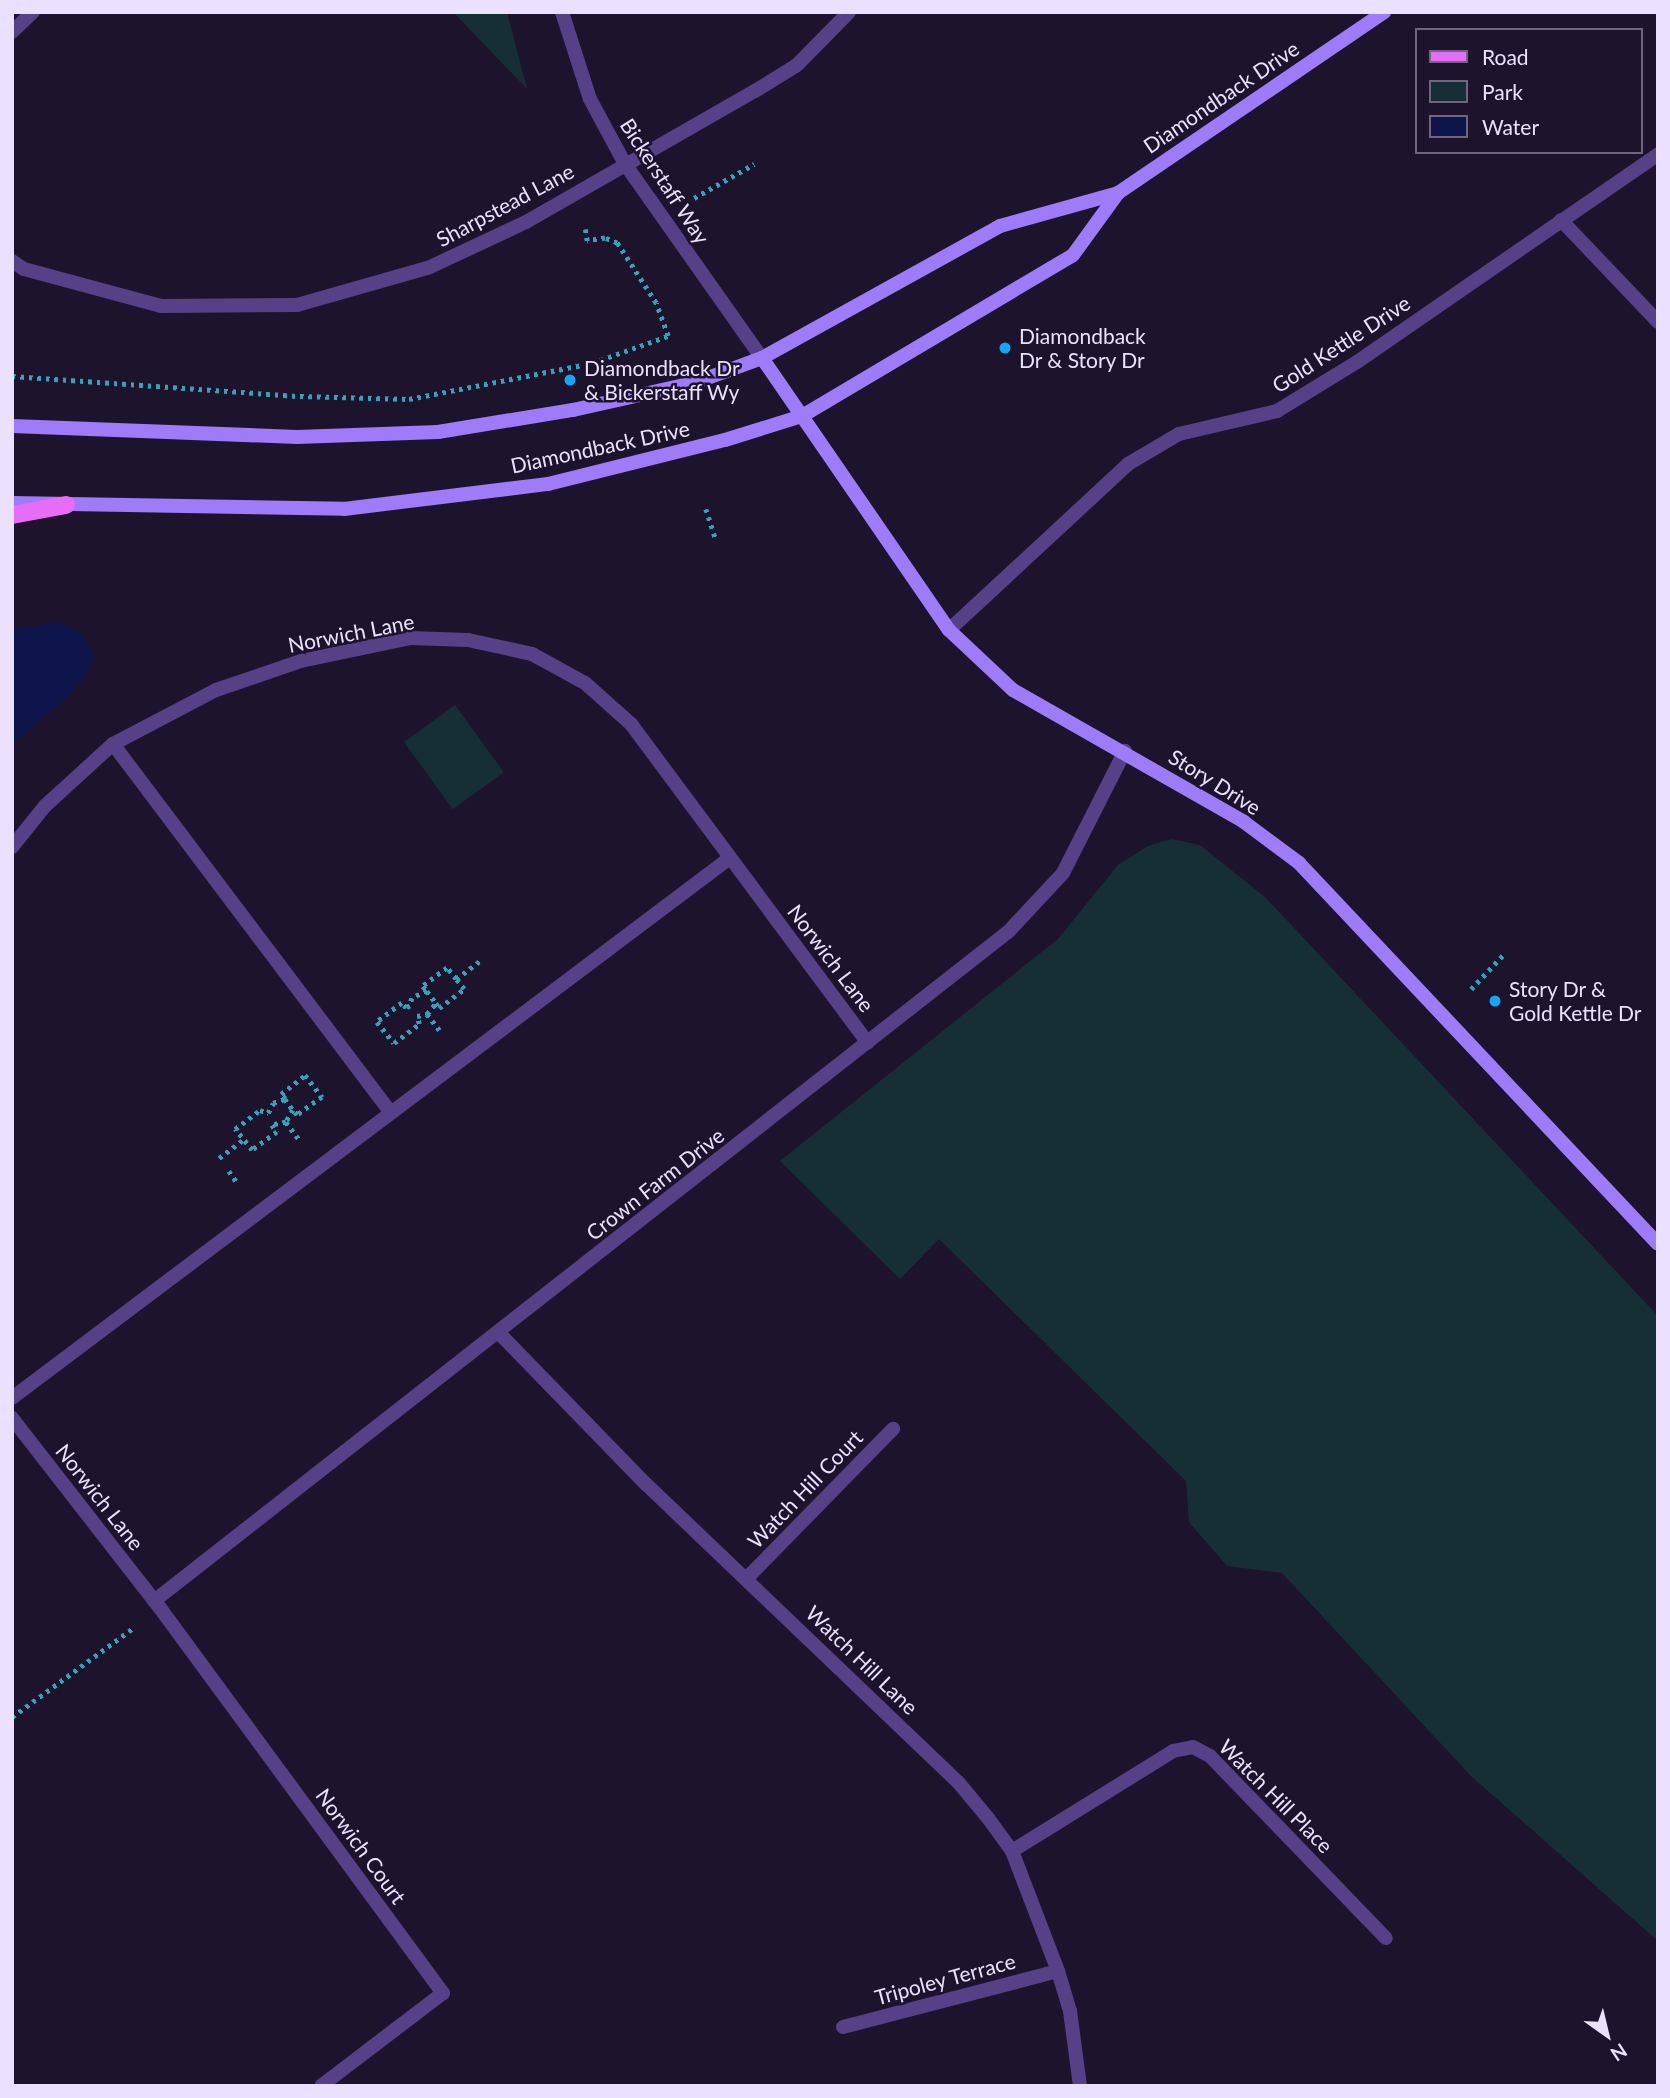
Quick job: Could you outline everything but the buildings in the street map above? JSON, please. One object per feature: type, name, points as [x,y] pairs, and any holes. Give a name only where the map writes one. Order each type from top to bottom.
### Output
[{"type":"main road","points":[[12,515],[66,505]]},
{"type":"street","points":[[12,32],[33,12]]},
{"type":"street","name":"Bickerstaff Way","points":[[562,12],[566,36],[590,99],[625,164],[762,358]]},
{"type":"street","name":"Sharpstead Lane","points":[[12,261],[24,269],[161,306],[297,305],[430,267],[478,247],[797,65],[849,12]]},
{"type":"street","name":"Diamondback Drive","points":[[12,426],[297,437],[438,432],[573,410],[694,383],[762,358],[1000,226],[1118,193],[1384,12]]},
{"type":"street","name":"Gold Kettle Drive","points":[[949,630],[1128,464],[1179,434],[1277,411],[1357,362],[1658,154]]},
{"type":"street","name":"Diamondback Drive","points":[[12,503],[344,509],[548,484],[802,416],[1073,255],[1118,193]]},
{"type":"street","points":[[1562,220],[1658,322]]},
{"type":"street","name":"Story Drive","points":[[762,358],[949,630],[1013,690],[1125,751],[1244,822],[1298,863],[1658,1244]]},
{"type":"street","name":"Norwich Lane","points":[[12,847],[45,806],[113,744],[216,690],[301,661],[410,638],[468,640],[531,654],[585,683],[631,724],[869,1043]]},
{"type":"street","points":[[113,744],[390,1111]]},
{"type":"street","name":"Crown Farm Drive","points":[[154,1601],[1009,931],[1047,894],[1075,852],[1125,751]]},
{"type":"street","points":[[12,1398],[390,1111],[730,858]]},
{"type":"street","name":"Watch Hill Lane","points":[[499,1333],[958,1782],[1012,1851],[1058,1971],[1069,2011],[1080,2086]]},
{"type":"street","name":"Norwich Lane","points":[[12,1418],[154,1601]]},
{"type":"street","name":"Watch Hill Court","points":[[747,1578],[893,1429]]},
{"type":"street","name":"Norwich Court","points":[[154,1601],[443,1993],[321,2086]]},
{"type":"street","name":"Watch Hill Place","points":[[1012,1851],[1173,1751],[1193,1747],[1210,1756],[1386,1938]]},
{"type":"street","name":"Tripoley Terrace","points":[[843,2027],[1058,1971]]},
{"type":"path","points":[[694,198],[754,164]]},
{"type":"path","points":[[12,376],[300,396],[409,399],[592,363],[668,336],[656,303],[617,243],[605,238],[587,240],[585,229]]},
{"type":"path","points":[[706,509],[716,539]]},
{"type":"path","points":[[1471,989],[1503,955]]},
{"type":"path","points":[[456,979],[481,960]]},
{"type":"path","points":[[447,968],[464,989],[439,1008],[426,991],[423,986],[447,968]]},
{"type":"path","points":[[406,1008],[412,998],[426,991]]},
{"type":"path","points":[[402,1003],[414,1018],[419,1024],[394,1043],[377,1021],[402,1003]]},
{"type":"path","points":[[414,1018],[427,1014],[436,1003]]},
{"type":"path","points":[[427,1014],[441,1032]]},
{"type":"path","points":[[305,1075],[322,1097],[297,1115],[285,1099],[281,1094],[305,1075]]},
{"type":"path","points":[[264,1115],[273,1103],[285,1099]]},
{"type":"path","points":[[260,1110],[272,1125],[277,1132],[252,1150],[236,1129],[260,1110]]},
{"type":"path","points":[[272,1125],[286,1122],[293,1110]]},
{"type":"path","points":[[286,1122],[299,1139]]},
{"type":"path","points":[[219,1158],[244,1139]]},
{"type":"path","points":[[229,1171],[238,1184]]},
{"type":"path","points":[[12,1717],[132,1629]]},
{"type":"green space","points":[[453,12],[507,12],[527,89]]},
{"type":"green space","points":[[455,705],[504,772],[453,809],[404,742]]},
{"type":"green space","points":[[1171,839],[1200,845],[1265,897],[1658,1316],[1658,1941],[1471,1776],[1282,1573],[1227,1566],[1189,1522],[1186,1481],[939,1239],[900,1279],[780,1161],[1058,939],[1118,865],[1148,846]]},
{"type":"water","points":[[60,622],[82,634],[94,656],[87,675],[67,697],[12,746],[12,629]]},
{"type":"place","name":"Diamondback Dr & Story Dr","points":[[1005,348]]},
{"type":"place","name":"Diamondback Dr & Bickerstaff Wy","points":[[570,380]]},
{"type":"place","name":"Story Dr & Gold Kettle Dr","points":[[1495,1001]]}]
